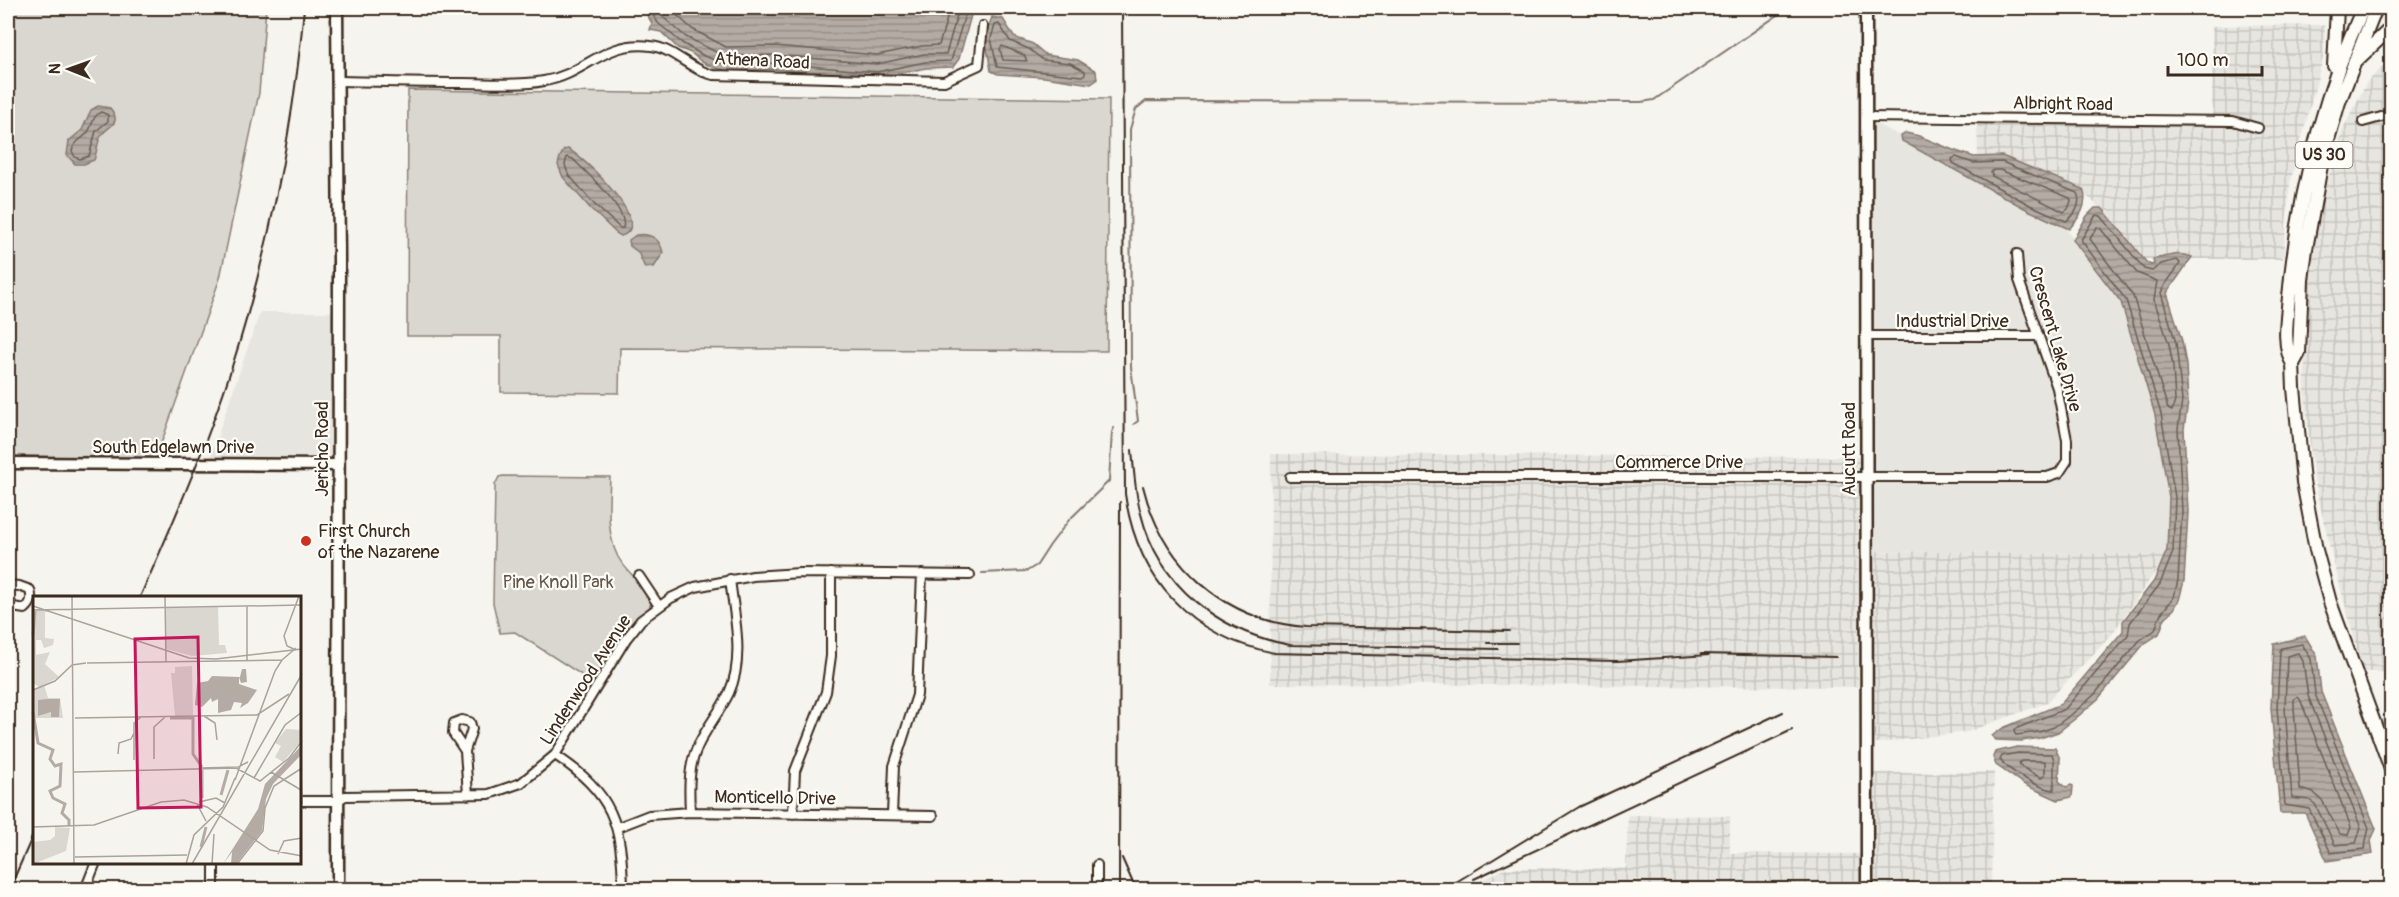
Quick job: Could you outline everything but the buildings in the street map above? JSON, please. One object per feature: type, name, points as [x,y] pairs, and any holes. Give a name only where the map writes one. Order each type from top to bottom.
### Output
[{"type":"main road","points":[[2333,79],[2337,8]]},
{"type":"main road","name":"US 30","points":[[2363,8],[2333,79],[2308,169],[2294,245],[2287,325],[2287,354],[2293,364],[2301,461],[2316,550],[2330,602],[2391,772]]},
{"type":"main road","name":"US 30","points":[[2293,364],[2299,353],[2302,280],[2311,216],[2326,149],[2353,64],[2376,8]]},
{"type":"main road","points":[[2353,64],[2391,27]]},
{"type":"street","name":"Jericho Road","points":[[337,8],[338,890]]},
{"type":"street","name":"Aucutt Road","points":[[1866,8],[1867,890]]},
{"type":"street","name":"Athena Road","points":[[338,81],[530,83],[564,77],[592,59],[612,50],[641,45],[660,48],[696,69],[712,75],[944,81],[979,65],[983,26]]},
{"type":"street","points":[[2363,122],[2391,114]]},
{"type":"street","name":"Albright Road","points":[[1866,117],[2234,122],[2258,128]]},
{"type":"street","name":"Crescent Lake Drive","points":[[2018,254],[2019,280],[2057,388],[2068,454],[2064,467]]},
{"type":"street","name":"Industrial Drive","points":[[1865,336],[2038,336]]},
{"type":"street","name":"South Edgelawn Drive","points":[[8,463],[338,465]]},
{"type":"street","name":"Commerce Drive","points":[[1290,477],[2047,477],[2059,473],[2064,467]]},
{"type":"street","name":"Lindenwood Avenue","points":[[302,801],[337,801],[345,796],[468,795],[500,792],[521,783],[555,755],[626,639],[641,620],[659,606],[695,587],[730,579],[791,573],[970,575]]},
{"type":"street","points":[[793,814],[795,771],[826,692],[831,656],[831,573]]},
{"type":"street","points":[[892,815],[894,766],[917,695],[922,574]]},
{"type":"street","points":[[639,576],[659,606]]},
{"type":"street","points":[[690,812],[689,785],[696,750],[730,692],[737,662],[737,638],[730,579]]},
{"type":"street","points":[[8,585],[30,590],[32,596],[31,602],[25,609],[13,607],[8,599]]},
{"type":"street","points":[[465,751],[468,795]]},
{"type":"street","points":[[555,755],[594,787],[612,814],[618,827],[623,890]]},
{"type":"street","name":"Monticello Drive","points":[[618,827],[650,815],[690,812],[933,816]]},
{"type":"street","points":[[85,890],[95,864]]},
{"type":"street","points":[[214,864],[214,890]]},
{"type":"street","points":[[1097,865],[1097,890]]},
{"type":"shaded area","points":[[2325,25],[2324,54],[2290,183],[2283,259],[2145,259],[2091,199],[2010,161],[1978,156],[1977,122],[2212,124],[2212,26]]},
{"type":"shaded area","points":[[2391,59],[2392,672],[2363,672],[2313,475],[2305,395],[2304,338],[2310,270],[2322,198],[2343,129],[2367,82]]},
{"type":"shaded area","points":[[1870,121],[1969,170],[2062,225],[2124,293],[2172,478],[2167,555],[1869,551]]},
{"type":"shaded area","points":[[260,312],[335,312],[333,456],[210,458]]},
{"type":"shaded area","points":[[1271,454],[1859,457],[1858,687],[1270,684]]},
{"type":"shaded area","points":[[1869,551],[2167,555],[2110,637],[2046,703],[1967,732],[1870,744]]},
{"type":"shaded area","points":[[1994,772],[1991,883],[2261,886],[2261,889],[1467,890],[1467,887],[1506,868],[1626,868],[1628,815],[1730,816],[1730,853],[1860,854],[1860,773]]},
{"type":"green space","points":[[8,8],[266,8],[259,93],[220,278],[156,458],[8,456]]},
{"type":"green space","points":[[408,90],[1109,99],[1107,351],[620,348],[619,393],[501,392],[501,336],[407,336]]},
{"type":"green space","name":"Pine Knoll Park","points":[[499,477],[610,477],[609,518],[614,548],[622,563],[645,590],[651,603],[626,633],[594,683],[515,632],[500,633],[493,603],[495,485]]},
{"type":"water","points":[[643,8],[973,8],[959,59],[953,67],[926,68],[876,78],[773,69],[731,71],[715,68],[678,48],[661,32],[650,30],[652,23]]},
{"type":"water","points":[[992,17],[1003,19],[1014,37],[1033,44],[1046,55],[1078,60],[1096,71],[1097,80],[1091,84],[1044,77],[998,74],[991,71],[985,37]]},
{"type":"water","points":[[98,106],[110,108],[115,122],[101,136],[94,160],[84,164],[75,164],[67,155],[69,141],[82,130],[91,110]]},
{"type":"water","points":[[1906,133],[1974,157],[2002,156],[2083,189],[2085,200],[2082,211],[2069,229],[2028,210],[1902,141],[1901,136]]},
{"type":"water","points":[[568,149],[587,164],[613,191],[630,219],[630,230],[621,236],[616,233],[563,177],[558,165],[564,150]]},
{"type":"water","points":[[2095,208],[2102,208],[2147,263],[2151,265],[2154,264],[2153,259],[2173,255],[2192,257],[2167,293],[2182,341],[2186,365],[2188,402],[2184,429],[2188,512],[2184,581],[2179,600],[2165,618],[2159,634],[2144,644],[2098,699],[2076,718],[2058,732],[2040,738],[2022,741],[1996,740],[1992,736],[2003,728],[2061,704],[2123,631],[2123,621],[2154,581],[2167,550],[2169,497],[2155,415],[2121,302],[2073,240],[2087,216]]},
{"type":"water","points":[[636,235],[650,236],[660,244],[663,253],[654,267],[645,268],[638,252],[630,246],[629,240]]},
{"type":"water","points":[[2305,636],[2317,656],[2321,692],[2376,829],[2371,840],[2373,854],[2327,861],[2305,813],[2280,813],[2271,708],[2274,644]]},
{"type":"water","points":[[2017,747],[2055,748],[2060,759],[2059,781],[2066,787],[2073,786],[2072,797],[2058,800],[2025,785],[1996,765],[1993,757],[1995,752]]},
{"type":"waterway","points":[[1138,421],[1131,367],[1130,129],[1136,109],[1146,101],[1641,102],[1654,100],[1788,8]]},
{"type":"waterway","points":[[1134,424],[1138,421]]},
{"type":"waterway","points":[[982,573],[1027,571],[1037,565],[1069,520],[1109,481],[1114,428]]},
{"type":"railway","points":[[140,596],[199,458],[244,328],[267,238],[286,147],[304,8]]},
{"type":"railway","points":[[1122,8],[1125,494],[1131,525],[1142,552],[1155,577],[1173,599],[1193,618],[1217,633],[1245,645],[1275,653],[1617,661],[1709,655]]},
{"type":"railway","points":[[1132,450],[1137,498],[1150,540],[1162,563],[1177,584],[1216,617],[1264,639],[1290,645],[1498,649]]},
{"type":"railway","points":[[1143,486],[1152,514],[1165,541],[1182,564],[1201,584],[1224,601],[1249,614],[1306,627],[1509,631]]},
{"type":"railway","points":[[1119,890],[1120,502]]},
{"type":"railway","points":[[1487,643],[1517,643]]},
{"type":"railway","points":[[1701,654],[1836,657]]},
{"type":"railway","points":[[1443,890],[1579,807],[1783,712]]},
{"type":"railway","points":[[1474,879],[1792,730]]},
{"type":"railway","points":[[9,890],[33,835]]},
{"type":"railway","points":[[1122,858],[1136,890]]},
{"type":"place","name":"First Church of the Nazarene","points":[[306,541]]}]
